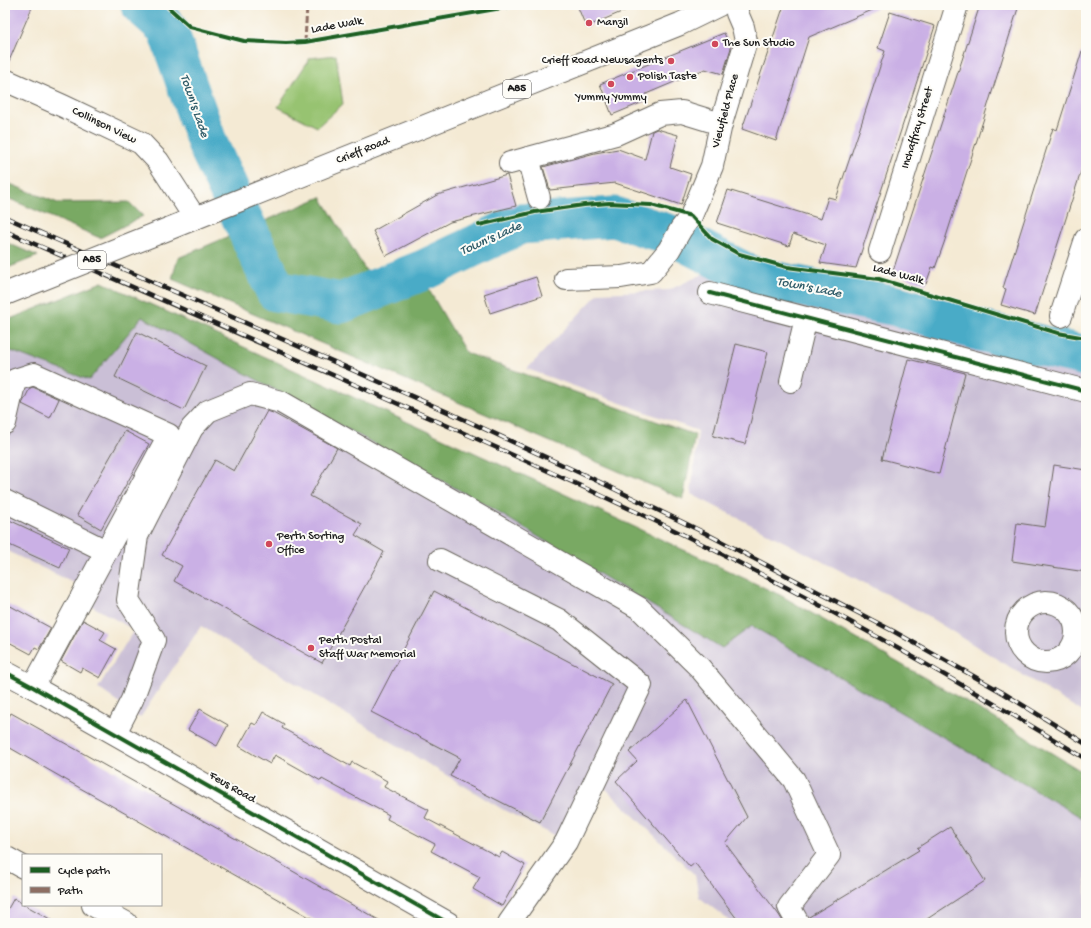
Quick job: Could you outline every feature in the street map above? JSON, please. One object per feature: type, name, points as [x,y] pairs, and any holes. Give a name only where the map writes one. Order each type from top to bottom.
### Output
[{"type":"street","name":"Crieff Road","points":[[5,294],[680,24],[720,5]]},
{"type":"street","name":"Viewfield Place","points":[[566,279],[621,277],[651,272],[669,250],[686,222],[712,166],[721,124],[746,41],[743,27],[737,13],[737,5]]},
{"type":"street","name":"Inchaffray Street","points":[[880,250],[957,5]]},
{"type":"street","name":"Collinson View","points":[[5,80],[141,143],[158,162],[195,218]]},
{"type":"street","points":[[539,198],[519,160],[616,134],[660,114],[682,112],[721,124]]},
{"type":"street","points":[[1062,316],[1086,238]]},
{"type":"street","points":[[710,293],[1086,391]]},
{"type":"street","points":[[792,381],[806,318]]},
{"type":"street","points":[[5,423],[15,380],[34,374],[169,435],[33,686]]},
{"type":"street","points":[[115,733],[132,700],[154,640],[128,600],[137,536],[192,428],[208,410],[250,394],[281,402],[639,608],[700,668],[794,780],[828,855],[789,907],[798,923]]},
{"type":"street","points":[[5,501],[106,551]]},
{"type":"street","points":[[440,560],[559,620],[641,685],[566,842],[509,923]]},
{"type":"street","name":"Feus Road","points":[[5,672],[33,686],[448,923]]},
{"type":"street","points":[[5,857],[22,866]]},
{"type":"street","points":[[95,906],[126,923]]},
{"type":"shaded area","points":[[718,267],[1086,367],[1086,714],[919,611],[691,494],[698,431],[527,369],[599,293],[669,290]]},
{"type":"shaded area","points":[[142,317],[481,502],[722,648],[752,626],[1086,820],[1086,923],[732,923],[699,897],[695,875],[600,783],[573,845],[502,809],[201,626],[140,718],[98,688],[134,630],[85,602],[91,591],[5,550],[5,352],[11,351],[89,380]]},
{"type":"green space","points":[[336,55],[343,104],[317,127],[278,107],[310,58]]},
{"type":"green space","points":[[5,182],[58,203],[129,202],[143,216],[100,238],[5,197]]},
{"type":"green space","points":[[321,197],[368,274],[426,285],[466,353],[695,435],[683,499],[172,279],[178,258]]},
{"type":"green space","points":[[5,242],[38,256],[5,269]]},
{"type":"green space","points":[[102,282],[547,486],[780,595],[986,713],[1086,774],[1086,820],[752,626],[722,648],[481,502],[142,317],[89,380],[11,351],[5,352],[5,321]]},
{"type":"building","points":[[5,5],[33,5],[6,68],[5,68]]},
{"type":"building","points":[[577,5],[638,5],[586,27]]},
{"type":"building","points":[[784,5],[884,5],[809,37],[776,141],[742,129]]},
{"type":"building","points":[[980,5],[1019,5],[944,243],[935,268],[932,267],[926,284],[892,274]]},
{"type":"building","points":[[890,12],[935,26],[856,268],[820,263],[826,245],[793,234],[789,246],[717,223],[728,190],[821,219],[828,197],[836,199],[859,131],[885,51],[878,48]]},
{"type":"building","points":[[724,33],[731,48],[723,74],[705,69],[646,94],[648,100],[612,115],[600,84]]},
{"type":"building","points":[[1082,51],[1086,51],[1086,156],[1035,315],[1001,305],[1006,289],[1003,288],[1053,128],[1057,130]]},
{"type":"building","points":[[657,129],[678,135],[670,167],[691,174],[681,205],[615,183],[550,190],[543,167],[595,153],[618,149],[645,159],[652,131]]},
{"type":"building","points":[[507,175],[516,206],[450,222],[386,256],[373,231],[437,195]]},
{"type":"building","points":[[536,277],[542,296],[490,313],[484,294]]},
{"type":"building","points":[[137,332],[206,366],[184,410],[115,377]]},
{"type":"building","points":[[736,344],[768,352],[745,444],[713,436]]},
{"type":"building","points":[[908,359],[965,373],[939,474],[882,459]]},
{"type":"building","points":[[33,387],[59,399],[50,418],[22,404],[30,388]]},
{"type":"building","name":"Perth Sorting Office","points":[[267,411],[337,448],[310,496],[362,524],[355,535],[384,552],[322,663],[174,581],[182,566],[162,555],[215,460],[234,471]]},
{"type":"building","points":[[125,431],[149,444],[101,529],[77,515]]},
{"type":"building","points":[[1054,465],[1086,470],[1086,572],[1012,561],[1017,523],[1045,527]]},
{"type":"building","points":[[5,518],[69,548],[60,568],[5,543]]},
{"type":"building","points":[[434,591],[612,684],[540,822],[450,776],[460,758],[371,712]]},
{"type":"building","points":[[5,603],[51,628],[39,649],[35,647],[31,654],[5,640]]},
{"type":"building","points":[[83,620],[105,632],[100,640],[116,649],[100,678],[82,668],[80,672],[61,661]]},
{"type":"building","points":[[687,700],[747,817],[725,843],[784,923],[740,923],[695,863],[690,867],[616,781],[637,761],[629,752]]},
{"type":"building","points":[[200,709],[228,725],[217,746],[188,730]]},
{"type":"building","points":[[263,712],[284,724],[282,728],[350,766],[352,762],[387,781],[384,787],[429,810],[425,818],[499,857],[502,852],[525,865],[502,906],[473,889],[480,877],[431,851],[435,844],[387,819],[389,815],[322,779],[321,781],[275,755],[270,764],[239,746],[252,723],[256,725]]},
{"type":"building","points":[[11,713],[384,923],[320,923],[80,788],[5,745],[5,724]]},
{"type":"building","points":[[950,827],[985,881],[921,923],[810,923],[809,917],[919,850],[917,848]]},
{"type":"building","points":[[14,898],[22,903],[22,906],[27,906],[57,923],[5,923],[5,914]]},
{"type":"waterway","name":"Town's Lade","points":[[141,5],[167,28],[208,145],[276,291],[341,303],[426,269],[520,224],[614,217],[674,236],[753,277],[897,306],[981,331],[1086,356]]},
{"type":"railway","points":[[5,217],[450,413],[604,484],[705,533],[893,631],[1000,691],[1086,744]]},
{"type":"railway","points":[[5,231],[237,332],[492,446],[608,498],[684,535],[787,587],[888,642],[1086,759]]},
{"type":"marked path","points":[[305,42],[307,5]]},
{"type":"cycle path","name":"Lade Walk","points":[[166,5],[190,27],[244,41],[286,43],[305,42],[519,5]]},
{"type":"cycle path","name":"Lade Walk","points":[[479,225],[535,212],[584,205],[609,203],[651,205],[691,216],[712,239],[739,254],[787,267],[879,279],[1058,333],[1086,338]]},
{"type":"cycle path","points":[[710,293],[1086,391]]},
{"type":"cycle path","points":[[5,672],[448,923]]},
{"type":"place","name":"Manzil","points":[[589,23]]},
{"type":"place","name":"The Sun Studio","points":[[715,44]]},
{"type":"place","name":"Crieff Road Newsagents","points":[[671,61]]},
{"type":"place","name":"Polish Taste","points":[[630,77]]},
{"type":"place","name":"Yummy Yummy","points":[[611,84]]},
{"type":"place","name":"Perth Sorting Office","points":[[269,544]]},
{"type":"place","name":"Perth Postal Staff War Memorial","points":[[311,648]]}]
